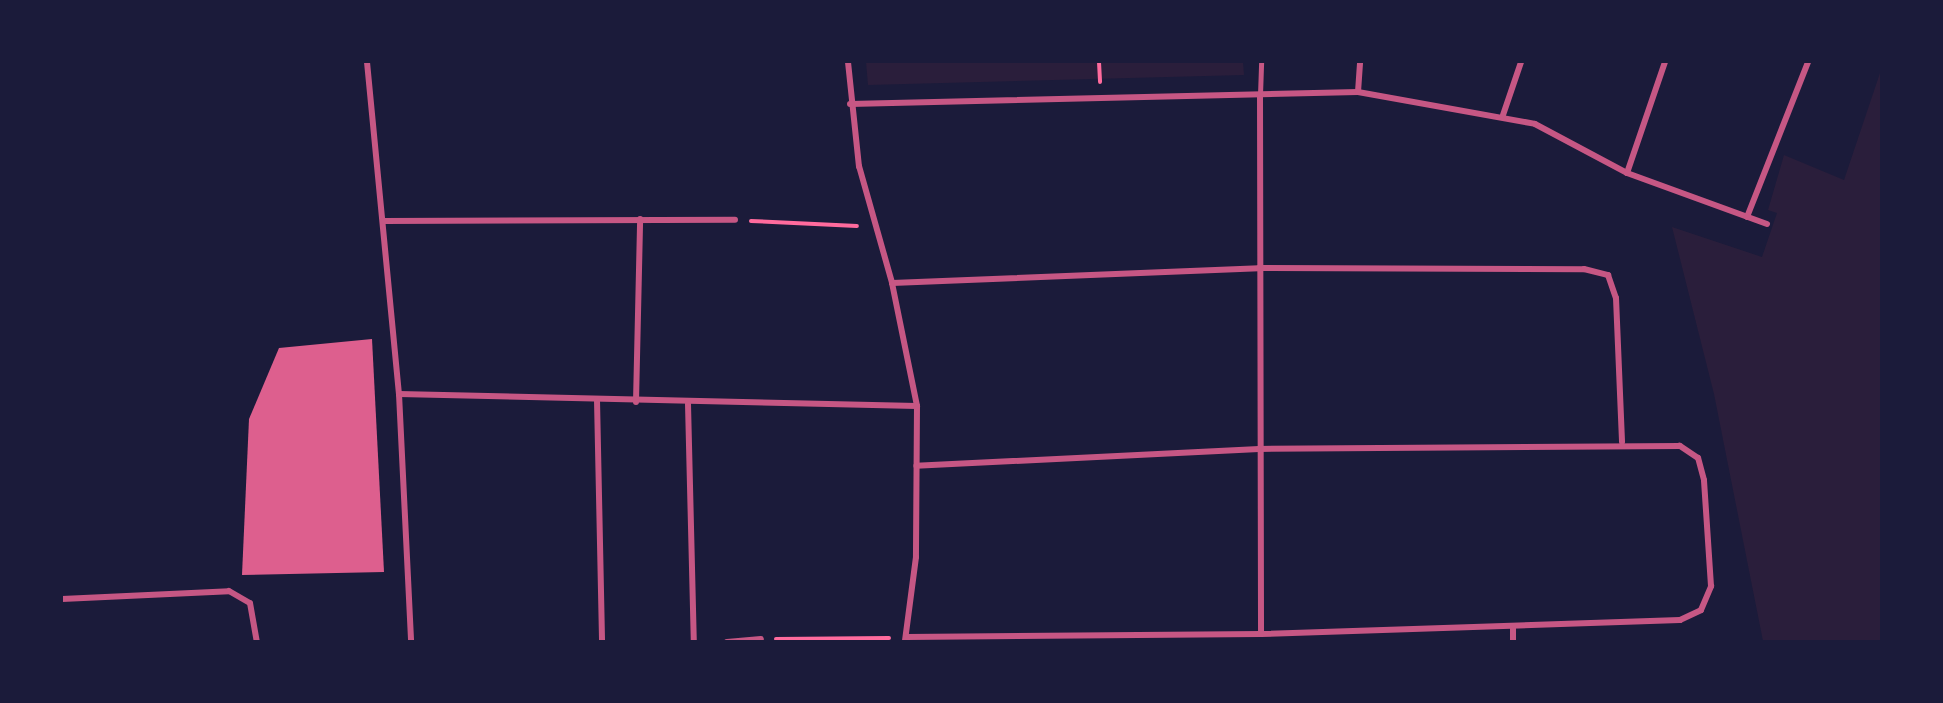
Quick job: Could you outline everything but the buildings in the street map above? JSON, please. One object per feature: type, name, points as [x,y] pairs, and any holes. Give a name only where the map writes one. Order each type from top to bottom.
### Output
[{"type":"street","points":[[367,62],[399,394],[411,642]]},
{"type":"street","points":[[848,62],[850,104],[875,227],[892,283],[917,406],[916,466],[916,557],[906,639],[1261,634],[1680,620],[1701,610],[1711,586],[1698,458],[1680,446],[1622,442],[1259,449],[916,466]]},
{"type":"street","points":[[1358,92],[1360,62]]},
{"type":"street","points":[[1503,115],[1521,62]]},
{"type":"street","points":[[1627,173],[1665,62]]},
{"type":"street","points":[[1747,217],[1808,62]]},
{"type":"street","points":[[850,104],[1260,97],[1358,92],[1503,115],[1535,124],[1627,173],[1767,224]]},
{"type":"street","points":[[1260,97],[1261,634]]},
{"type":"street","points":[[636,402],[640,219]]},
{"type":"street","points":[[384,221],[735,220]]},
{"type":"street","points":[[892,283],[1259,268],[1584,269],[1608,275],[1616,298],[1622,442]]},
{"type":"street","points":[[399,394],[688,404],[917,406]]},
{"type":"street","points":[[597,400],[602,642]]},
{"type":"street","points":[[688,404],[694,642]]},
{"type":"street","points":[[62,599],[229,591],[250,603],[257,623],[256,642]]},
{"type":"street","points":[[1513,626],[1513,642]]},
{"type":"street","points":[[728,642],[760,639]]},
{"type":"lane","points":[[1260,97],[1261,62]]},
{"type":"path","points":[[735,220],[875,227]]},
{"type":"path","points":[[760,639],[906,639]]},
{"type":"shaded area","points":[[866,62],[1243,62],[1244,75],[868,85]]},
{"type":"shaded area","points":[[1881,70],[1881,641],[1763,641],[1714,394],[1672,227],[1762,257],[1777,213],[1768,210],[1784,155],[1844,180]]}]
